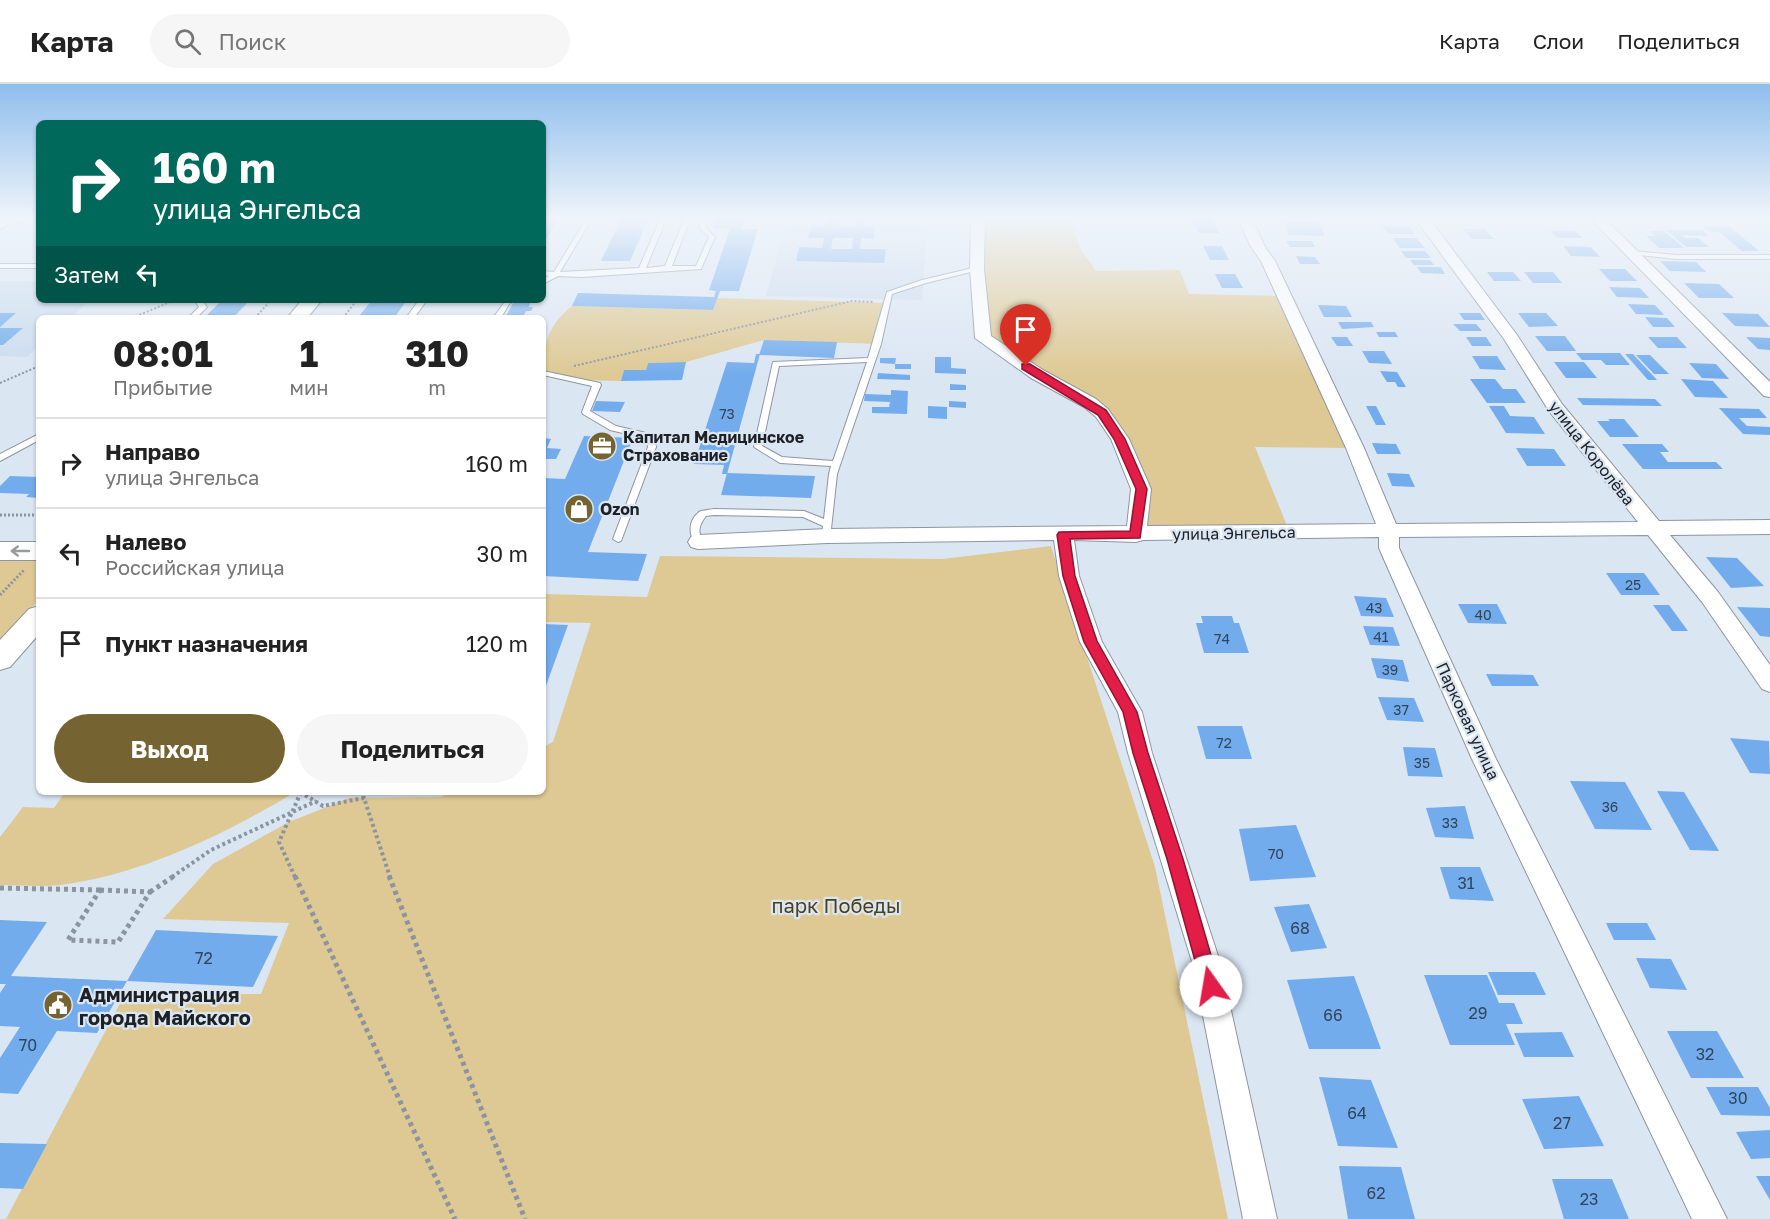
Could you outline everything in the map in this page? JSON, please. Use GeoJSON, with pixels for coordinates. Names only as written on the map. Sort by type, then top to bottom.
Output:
{"type":"FeatureCollection","features":[{"type":"Feature","properties":{"kind":"street"},"geometry":{"type":"LineString","coordinates":[[976,270],[983,338],[1037,374],[1090,403],[1102,412],[1120,439],[1141,489],[1136,535]]}},
{"type":"Feature","properties":{"kind":"street","name":"Парковая улица"},"geometry":{"type":"LineString","coordinates":[[1272,270],[1355,448],[1389,532],[1389,549],[1484,759],[1710,1219]]}},
{"type":"Feature","properties":{"kind":"street","name":"улица Королёва"},"geometry":{"type":"LineString","coordinates":[[1460,270],[1510,338],[1555,407],[1710,597],[1770,683]]}},
{"type":"Feature","properties":{"kind":"street"},"geometry":{"type":"LineString","coordinates":[[1650,270],[1770,392]]}},
{"type":"Feature","properties":{"kind":"street"},"geometry":{"type":"LineString","coordinates":[[300,315],[310,303]]}},
{"type":"Feature","properties":{"kind":"street","name":"улица Энгельса"},"geometry":{"type":"LineString","coordinates":[[698,542],[827,530],[1136,535],[1770,527]]}},
{"type":"Feature","properties":{"kind":"street"},"geometry":{"type":"LineString","coordinates":[[1063,535],[1069,576],[1090,642],[1130,712],[1140,753],[1207,965],[1260,1219]]}},
{"type":"Feature","properties":{"kind":"street"},"geometry":{"type":"LineString","coordinates":[[0,551],[35,557]]}},
{"type":"Feature","properties":{"kind":"street"},"geometry":{"type":"LineString","coordinates":[[0,659],[36,619]]}},
{"type":"Feature","properties":{"kind":"lane"},"geometry":{"type":"LineString","coordinates":[[546,280],[555,275],[558,270]]}},
{"type":"Feature","properties":{"kind":"lane"},"geometry":{"type":"LineString","coordinates":[[546,274],[588,276],[642,270]]}},
{"type":"Feature","properties":{"kind":"lane"},"geometry":{"type":"LineString","coordinates":[[698,542],[693,535],[694,525],[703,514],[714,512],[804,514],[827,530],[833,474],[871,360],[889,293],[968,270]]}},
{"type":"Feature","properties":{"kind":"lane"},"geometry":{"type":"LineString","coordinates":[[195,315],[203,307],[200,303]]}},
{"type":"Feature","properties":{"kind":"lane"},"geometry":{"type":"LineString","coordinates":[[836,464],[780,460],[758,447],[776,364],[871,360]]}},
{"type":"Feature","properties":{"kind":"lane"},"geometry":{"type":"LineString","coordinates":[[546,375],[597,385],[586,412],[613,428],[643,435],[651,440],[652,447],[618,539]]}},
{"type":"Feature","properties":{"kind":"lane"},"geometry":{"type":"LineString","coordinates":[[1,459],[36,439]]}},
{"type":"Feature","properties":{"kind":"path"},"geometry":{"type":"LineString","coordinates":[[566,368],[852,302],[886,303]]}},
{"type":"Feature","properties":{"kind":"path"},"geometry":{"type":"LineString","coordinates":[[139,315],[169,303]]}},
{"type":"Feature","properties":{"kind":"path"},"geometry":{"type":"LineString","coordinates":[[258,315],[268,303]]}},
{"type":"Feature","properties":{"kind":"path"},"geometry":{"type":"LineString","coordinates":[[345,315],[355,303]]}},
{"type":"Feature","properties":{"kind":"path"},"geometry":{"type":"LineString","coordinates":[[0,383],[36,367]]}},
{"type":"Feature","properties":{"kind":"path"},"geometry":{"type":"LineString","coordinates":[[0,515],[36,515]]}},
{"type":"Feature","properties":{"kind":"path"},"geometry":{"type":"LineString","coordinates":[[0,596],[35,557]]}},
{"type":"Feature","properties":{"kind":"path"},"geometry":{"type":"LineString","coordinates":[[299,795],[279,842],[455,1219]]}},
{"type":"Feature","properties":{"kind":"path"},"geometry":{"type":"LineString","coordinates":[[305,795],[323,806],[364,798],[393,887],[525,1219]]}},
{"type":"Feature","properties":{"kind":"path"},"geometry":{"type":"LineString","coordinates":[[100,890],[68,940],[118,942],[150,892],[211,850],[294,809],[316,801]]}},
{"type":"Feature","properties":{"kind":"path"},"geometry":{"type":"LineString","coordinates":[[0,888],[150,892]]}},
{"type":"Feature","properties":{"kind":"shaded area"},"geometry":{"type":"Polygon","coordinates":[[[773,270],[924,270],[922,300],[766,296],[773,270]]]}},
{"type":"Feature","properties":{"kind":"shaded area"},"geometry":{"type":"Polygon","coordinates":[[[0,281],[36,281],[36,303],[87,303],[73,315],[36,315],[36,349],[27,357],[0,356],[0,281]]]}},
{"type":"Feature","properties":{"kind":"green space"},"geometry":{"type":"Polygon","coordinates":[[[977,270],[1180,270],[1189,294],[1284,296],[1355,448],[1255,447],[1290,533],[1136,535],[1141,489],[1102,413],[983,338],[977,270]]]}},
{"type":"Feature","properties":{"kind":"green space"},"geometry":{"type":"Polygon","coordinates":[[[717,298],[886,303],[877,344],[764,340],[686,362],[648,363],[646,370],[624,370],[621,381],[577,380],[546,374],[548,336],[557,321],[572,306],[713,310],[717,298]]]}},
{"type":"Feature","properties":{"kind":"green space","name":"парк Победы"},"geometry":{"type":"Polygon","coordinates":[[[1051,546],[1155,867],[1228,1219],[6,1219],[125,994],[261,994],[289,923],[163,919],[213,864],[289,822],[349,798],[546,795],[546,746],[553,742],[591,623],[546,622],[546,594],[647,597],[660,556],[942,559],[1051,546]]]}},
{"type":"Feature","properties":{"kind":"green space"},"geometry":{"type":"Polygon","coordinates":[[[0,559],[36,559],[36,603],[0,640],[0,559]]]}},
{"type":"Feature","properties":{"kind":"green space"},"geometry":{"type":"Polygon","coordinates":[[[63,795],[290,795],[212,837],[121,872],[60,885],[0,885],[0,837],[23,807],[54,808],[63,795]]]}},
{"type":"Feature","properties":{"kind":"building"},"geometry":{"type":"Polygon","coordinates":[[[716,270],[745,270],[739,291],[720,291],[713,310],[572,306],[578,293],[714,297],[716,291],[709,290],[716,270]]]}},
{"type":"Feature","properties":{"kind":"building"},"geometry":{"type":"Polygon","coordinates":[[[1419,270],[1443,270],[1445,274],[1421,273],[1419,270]]]}},
{"type":"Feature","properties":{"kind":"building"},"geometry":{"type":"Polygon","coordinates":[[[1600,270],[1626,270],[1637,281],[1610,281],[1600,270]]]}},
{"type":"Feature","properties":{"kind":"building"},"geometry":{"type":"Polygon","coordinates":[[[1704,270],[1706,272],[1670,271],[1704,270]]]}},
{"type":"Feature","properties":{"kind":"building"},"geometry":{"type":"Polygon","coordinates":[[[1487,272],[1513,272],[1521,281],[1494,281],[1487,272]]]}},
{"type":"Feature","properties":{"kind":"building"},"geometry":{"type":"Polygon","coordinates":[[[1524,272],[1553,272],[1562,283],[1533,283],[1524,272]]]}},
{"type":"Feature","properties":{"kind":"building"},"geometry":{"type":"Polygon","coordinates":[[[1215,274],[1235,274],[1243,288],[1222,288],[1215,274]]]}},
{"type":"Feature","properties":{"kind":"building"},"geometry":{"type":"Polygon","coordinates":[[[1684,283],[1719,284],[1734,298],[1699,298],[1684,283]]]}},
{"type":"Feature","properties":{"kind":"building"},"geometry":{"type":"Polygon","coordinates":[[[1609,287],[1640,288],[1649,298],[1617,297],[1609,287]]]}},
{"type":"Feature","properties":{"kind":"building"},"geometry":{"type":"Polygon","coordinates":[[[219,303],[247,303],[236,315],[207,315],[219,303]]]}},
{"type":"Feature","properties":{"kind":"building"},"geometry":{"type":"Polygon","coordinates":[[[370,303],[405,303],[396,315],[360,315],[370,303]]]}},
{"type":"Feature","properties":{"kind":"building"},"geometry":{"type":"Polygon","coordinates":[[[513,303],[530,303],[529,307],[533,307],[524,315],[507,315],[513,303]]]}},
{"type":"Feature","properties":{"kind":"building"},"geometry":{"type":"Polygon","coordinates":[[[1628,304],[1655,305],[1664,315],[1636,314],[1628,304]]]}},
{"type":"Feature","properties":{"kind":"building"},"geometry":{"type":"Polygon","coordinates":[[[1318,305],[1346,306],[1352,317],[1324,317],[1318,305]]]}},
{"type":"Feature","properties":{"kind":"building"},"geometry":{"type":"Polygon","coordinates":[[[0,313],[16,313],[0,327],[0,313]]]}},
{"type":"Feature","properties":{"kind":"building"},"geometry":{"type":"Polygon","coordinates":[[[1459,313],[1480,313],[1485,320],[1464,320],[1459,313]]]}},
{"type":"Feature","properties":{"kind":"building"},"geometry":{"type":"Polygon","coordinates":[[[1518,313],[1546,313],[1558,326],[1529,327],[1518,313]]]}},
{"type":"Feature","properties":{"kind":"building"},"geometry":{"type":"Polygon","coordinates":[[[1722,313],[1758,314],[1770,327],[1735,326],[1722,313]]]}},
{"type":"Feature","properties":{"kind":"building"},"geometry":{"type":"Polygon","coordinates":[[[1645,317],[1667,318],[1675,327],[1653,327],[1645,317]]]}},
{"type":"Feature","properties":{"kind":"building"},"geometry":{"type":"Polygon","coordinates":[[[1338,322],[1371,322],[1374,327],[1342,329],[1338,322]]]}},
{"type":"Feature","properties":{"kind":"building"},"geometry":{"type":"Polygon","coordinates":[[[1453,324],[1476,324],[1482,331],[1460,331],[1453,324]]]}},
{"type":"Feature","properties":{"kind":"building"},"geometry":{"type":"Polygon","coordinates":[[[0,328],[23,328],[0,345],[0,328]]]}},
{"type":"Feature","properties":{"kind":"building"},"geometry":{"type":"Polygon","coordinates":[[[1376,332],[1395,332],[1398,337],[1379,337],[1376,332]]]}},
{"type":"Feature","properties":{"kind":"building"},"geometry":{"type":"Polygon","coordinates":[[[1535,336],[1565,336],[1576,351],[1547,351],[1535,336]]]}},
{"type":"Feature","properties":{"kind":"building"},"geometry":{"type":"Polygon","coordinates":[[[1331,337],[1347,337],[1353,346],[1337,346],[1331,337]]]}},
{"type":"Feature","properties":{"kind":"building"},"geometry":{"type":"Polygon","coordinates":[[[1466,337],[1486,337],[1492,346],[1472,346],[1466,337]]]}},
{"type":"Feature","properties":{"kind":"building"},"geometry":{"type":"Polygon","coordinates":[[[1648,337],[1677,337],[1687,348],[1658,348],[1648,337]]]}},
{"type":"Feature","properties":{"kind":"building"},"geometry":{"type":"Polygon","coordinates":[[[1746,337],[1770,338],[1770,350],[1758,349],[1746,337]]]}},
{"type":"Feature","properties":{"kind":"building"},"geometry":{"type":"Polygon","coordinates":[[[764,340],[837,342],[834,358],[759,355],[764,340]]]}},
{"type":"Feature","properties":{"kind":"building"},"geometry":{"type":"Polygon","coordinates":[[[1362,351],[1384,351],[1392,364],[1369,363],[1362,351]]]}},
{"type":"Feature","properties":{"kind":"building"},"geometry":{"type":"Polygon","coordinates":[[[1576,353],[1620,353],[1630,365],[1606,365],[1601,360],[1582,360],[1576,353]]]}},
{"type":"Feature","properties":{"kind":"building"},"geometry":{"type":"Polygon","coordinates":[[[756,354],[760,354],[727,474],[722,474],[724,465],[694,464],[727,362],[754,363],[756,354]]]}},
{"type":"Feature","properties":{"kind":"building"},"geometry":{"type":"Polygon","coordinates":[[[1625,354],[1633,354],[1657,380],[1648,380],[1625,354]]]}},
{"type":"Feature","properties":{"kind":"building"},"geometry":{"type":"Polygon","coordinates":[[[1636,355],[1650,355],[1669,374],[1654,374],[1636,355]]]}},
{"type":"Feature","properties":{"kind":"building"},"geometry":{"type":"Polygon","coordinates":[[[1472,356],[1497,356],[1506,370],[1480,369],[1472,356]]]}},
{"type":"Feature","properties":{"kind":"building"},"geometry":{"type":"Polygon","coordinates":[[[935,357],[951,357],[951,368],[966,369],[966,374],[935,373],[935,357]]]}},
{"type":"Feature","properties":{"kind":"building"},"geometry":{"type":"Polygon","coordinates":[[[880,358],[896,358],[895,364],[880,363],[880,358]]]}},
{"type":"Feature","properties":{"kind":"building"},"geometry":{"type":"Polygon","coordinates":[[[686,362],[682,380],[621,381],[624,370],[646,370],[648,363],[686,362]]]}},
{"type":"Feature","properties":{"kind":"building"},"geometry":{"type":"Polygon","coordinates":[[[1554,362],[1584,362],[1597,378],[1566,378],[1554,362]]]}},
{"type":"Feature","properties":{"kind":"building"},"geometry":{"type":"Polygon","coordinates":[[[1689,363],[1716,364],[1729,379],[1702,378],[1689,363]]]}},
{"type":"Feature","properties":{"kind":"building"},"geometry":{"type":"Polygon","coordinates":[[[895,364],[911,364],[911,369],[895,369],[895,364]]]}},
{"type":"Feature","properties":{"kind":"building"},"geometry":{"type":"Polygon","coordinates":[[[1380,371],[1397,372],[1406,387],[1398,387],[1395,382],[1387,382],[1380,371]]]}},
{"type":"Feature","properties":{"kind":"building"},"geometry":{"type":"Polygon","coordinates":[[[878,373],[910,375],[910,380],[877,379],[878,373]]]}},
{"type":"Feature","properties":{"kind":"building"},"geometry":{"type":"Polygon","coordinates":[[[1470,379],[1495,379],[1503,389],[1516,389],[1526,403],[1487,403],[1470,379]]]}},
{"type":"Feature","properties":{"kind":"building"},"geometry":{"type":"Polygon","coordinates":[[[1681,379],[1713,381],[1728,398],[1695,397],[1681,379]]]}},
{"type":"Feature","properties":{"kind":"building"},"geometry":{"type":"Polygon","coordinates":[[[950,384],[966,385],[966,390],[950,390],[950,384]]]}},
{"type":"Feature","properties":{"kind":"building"},"geometry":{"type":"Polygon","coordinates":[[[891,390],[908,391],[907,414],[872,413],[872,407],[889,407],[890,402],[864,401],[865,394],[891,395],[891,390]]]}},
{"type":"Feature","properties":{"kind":"building"},"geometry":{"type":"Polygon","coordinates":[[[1577,398],[1655,399],[1662,406],[1583,405],[1577,398]]]}},
{"type":"Feature","properties":{"kind":"building"},"geometry":{"type":"Polygon","coordinates":[[[596,401],[625,402],[620,412],[592,411],[596,401]]]}},
{"type":"Feature","properties":{"kind":"building"},"geometry":{"type":"Polygon","coordinates":[[[949,401],[966,402],[966,408],[949,407],[949,401]]]}},
{"type":"Feature","properties":{"kind":"building"},"geometry":{"type":"Polygon","coordinates":[[[928,406],[947,407],[947,419],[928,418],[928,406]]]}},
{"type":"Feature","properties":{"kind":"building"},"geometry":{"type":"Polygon","coordinates":[[[1366,406],[1376,406],[1386,425],[1376,425],[1366,406]]]}},
{"type":"Feature","properties":{"kind":"building"},"geometry":{"type":"Polygon","coordinates":[[[1489,406],[1504,406],[1510,416],[1534,417],[1545,434],[1506,433],[1489,406]]]}},
{"type":"Feature","properties":{"kind":"building"},"geometry":{"type":"Polygon","coordinates":[[[1719,408],[1759,409],[1767,418],[1739,418],[1747,426],[1770,427],[1770,435],[1743,434],[1719,408]]]}},
{"type":"Feature","properties":{"kind":"building"},"geometry":{"type":"Polygon","coordinates":[[[1608,419],[1624,419],[1639,437],[1610,437],[1597,421],[1610,421],[1608,419]]]}},
{"type":"Feature","properties":{"kind":"building"},"geometry":{"type":"Polygon","coordinates":[[[584,436],[633,438],[588,552],[647,554],[638,581],[546,576],[546,478],[565,479],[584,436]]]}},
{"type":"Feature","properties":{"kind":"building"},"geometry":{"type":"Polygon","coordinates":[[[546,438],[551,439],[547,448],[561,449],[556,459],[546,459],[546,438]]]}},
{"type":"Feature","properties":{"kind":"building"},"geometry":{"type":"Polygon","coordinates":[[[1372,443],[1396,444],[1401,454],[1377,454],[1372,443]]]}},
{"type":"Feature","properties":{"kind":"building"},"geometry":{"type":"Polygon","coordinates":[[[1622,444],[1662,444],[1669,452],[1660,452],[1668,462],[1716,462],[1723,469],[1643,469],[1622,444]]]}},
{"type":"Feature","properties":{"kind":"building"},"geometry":{"type":"Polygon","coordinates":[[[1516,448],[1554,449],[1566,466],[1527,466],[1516,448]]]}},
{"type":"Feature","properties":{"kind":"building"},"geometry":{"type":"Polygon","coordinates":[[[727,473],[815,476],[811,498],[721,495],[727,473]]]}},
{"type":"Feature","properties":{"kind":"building"},"geometry":{"type":"Polygon","coordinates":[[[1387,473],[1409,474],[1415,487],[1392,486],[1387,473]]]}},
{"type":"Feature","properties":{"kind":"building"},"geometry":{"type":"Polygon","coordinates":[[[10,476],[36,477],[36,498],[26,497],[29,494],[0,493],[0,486],[10,476]]]}},
{"type":"Feature","properties":{"kind":"building"},"geometry":{"type":"Polygon","coordinates":[[[1706,557],[1737,558],[1764,586],[1731,588],[1706,557]]]}},
{"type":"Feature","properties":{"kind":"building"},"geometry":{"type":"Polygon","coordinates":[[[1606,573],[1644,573],[1660,595],[1621,595],[1606,573]]]}},
{"type":"Feature","properties":{"kind":"building"},"geometry":{"type":"Polygon","coordinates":[[[1354,596],[1386,598],[1394,617],[1361,616],[1354,596]]]}},
{"type":"Feature","properties":{"kind":"building"},"geometry":{"type":"Polygon","coordinates":[[[1458,604],[1497,604],[1507,624],[1468,623],[1458,604]]]}},
{"type":"Feature","properties":{"kind":"building"},"geometry":{"type":"Polygon","coordinates":[[[1653,605],[1669,605],[1688,631],[1672,631],[1653,605]]]}},
{"type":"Feature","properties":{"kind":"building"},"geometry":{"type":"Polygon","coordinates":[[[1737,607],[1770,608],[1770,637],[1760,636],[1737,607]]]}},
{"type":"Feature","properties":{"kind":"building"},"geometry":{"type":"Polygon","coordinates":[[[1201,616],[1232,616],[1234,623],[1239,623],[1249,653],[1204,653],[1196,623],[1203,623],[1201,616]]]}},
{"type":"Feature","properties":{"kind":"building"},"geometry":{"type":"Polygon","coordinates":[[[546,624],[568,625],[546,686],[546,624]]]}},
{"type":"Feature","properties":{"kind":"building"},"geometry":{"type":"Polygon","coordinates":[[[1363,626],[1393,627],[1400,646],[1370,645],[1363,626]]]}},
{"type":"Feature","properties":{"kind":"building"},"geometry":{"type":"Polygon","coordinates":[[[1371,658],[1403,660],[1409,682],[1377,678],[1371,658]]]}},
{"type":"Feature","properties":{"kind":"building"},"geometry":{"type":"Polygon","coordinates":[[[1486,674],[1533,675],[1539,686],[1492,686],[1486,674]]]}},
{"type":"Feature","properties":{"kind":"building"},"geometry":{"type":"Polygon","coordinates":[[[1378,697],[1414,698],[1424,722],[1387,720],[1378,697]]]}},
{"type":"Feature","properties":{"kind":"building"},"geometry":{"type":"Polygon","coordinates":[[[1197,726],[1242,726],[1252,759],[1206,759],[1197,726]]]}},
{"type":"Feature","properties":{"kind":"building"},"geometry":{"type":"Polygon","coordinates":[[[1730,738],[1769,741],[1770,774],[1750,773],[1730,738]]]}},
{"type":"Feature","properties":{"kind":"building"},"geometry":{"type":"Polygon","coordinates":[[[1403,747],[1435,748],[1443,777],[1408,776],[1403,747]]]}},
{"type":"Feature","properties":{"kind":"building"},"geometry":{"type":"Polygon","coordinates":[[[1570,781],[1625,782],[1652,830],[1595,829],[1570,781]]]}},
{"type":"Feature","properties":{"kind":"building"},"geometry":{"type":"Polygon","coordinates":[[[1657,791],[1684,792],[1719,851],[1690,850],[1657,791]]]}},
{"type":"Feature","properties":{"kind":"building"},"geometry":{"type":"Polygon","coordinates":[[[1465,806],[1474,839],[1435,837],[1426,808],[1465,806]]]}},
{"type":"Feature","properties":{"kind":"building"},"geometry":{"type":"Polygon","coordinates":[[[1296,825],[1316,877],[1250,881],[1239,829],[1296,825]]]}},
{"type":"Feature","properties":{"kind":"building"},"geometry":{"type":"Polygon","coordinates":[[[1440,867],[1480,867],[1494,901],[1450,899],[1440,867]]]}},
{"type":"Feature","properties":{"kind":"building"},"geometry":{"type":"Polygon","coordinates":[[[1309,904],[1327,948],[1291,952],[1274,907],[1309,904]]]}},
{"type":"Feature","properties":{"kind":"building"},"geometry":{"type":"Polygon","coordinates":[[[0,920],[47,922],[11,976],[127,981],[97,1033],[57,1031],[18,1094],[0,1093],[0,1058],[20,1027],[0,1026],[0,993],[6,984],[0,984],[0,920]]]}},
{"type":"Feature","properties":{"kind":"building"},"geometry":{"type":"Polygon","coordinates":[[[1606,923],[1647,923],[1656,940],[1614,940],[1606,923]]]}},
{"type":"Feature","properties":{"kind":"building"},"geometry":{"type":"Polygon","coordinates":[[[156,930],[278,936],[253,987],[127,981],[156,930]]]}},
{"type":"Feature","properties":{"kind":"building"},"geometry":{"type":"Polygon","coordinates":[[[1636,958],[1671,959],[1687,990],[1650,988],[1636,958]]]}},
{"type":"Feature","properties":{"kind":"building"},"geometry":{"type":"Polygon","coordinates":[[[1488,972],[1535,972],[1546,995],[1498,995],[1488,972]]]}},
{"type":"Feature","properties":{"kind":"building"},"geometry":{"type":"Polygon","coordinates":[[[1424,975],[1487,975],[1499,1003],[1514,1003],[1523,1024],[1506,1024],[1515,1045],[1450,1045],[1424,975]]]}},
{"type":"Feature","properties":{"kind":"building"},"geometry":{"type":"Polygon","coordinates":[[[1354,976],[1381,1049],[1309,1049],[1287,980],[1354,976]]]}},
{"type":"Feature","properties":{"kind":"building"},"geometry":{"type":"Polygon","coordinates":[[[1667,1031],[1717,1031],[1744,1078],[1691,1078],[1667,1031]]]}},
{"type":"Feature","properties":{"kind":"building"},"geometry":{"type":"Polygon","coordinates":[[[1562,1032],[1574,1057],[1524,1057],[1514,1033],[1562,1032]]]}},
{"type":"Feature","properties":{"kind":"building"},"geometry":{"type":"Polygon","coordinates":[[[1319,1077],[1371,1080],[1398,1148],[1338,1146],[1319,1077]]]}},
{"type":"Feature","properties":{"kind":"building"},"geometry":{"type":"Polygon","coordinates":[[[1706,1087],[1758,1087],[1770,1108],[1770,1116],[1721,1115],[1706,1087]]]}},
{"type":"Feature","properties":{"kind":"building"},"geometry":{"type":"Polygon","coordinates":[[[1579,1096],[1604,1146],[1544,1149],[1522,1099],[1579,1096]]]}},
{"type":"Feature","properties":{"kind":"building"},"geometry":{"type":"Polygon","coordinates":[[[1770,1130],[1770,1158],[1751,1159],[1736,1132],[1770,1130]]]}},
{"type":"Feature","properties":{"kind":"building"},"geometry":{"type":"Polygon","coordinates":[[[0,1143],[47,1144],[23,1189],[0,1188],[0,1143]]]}},
{"type":"Feature","properties":{"kind":"building"},"geometry":{"type":"Polygon","coordinates":[[[1339,1166],[1401,1167],[1415,1219],[1348,1219],[1339,1166]]]}},
{"type":"Feature","properties":{"kind":"building"},"geometry":{"type":"Polygon","coordinates":[[[1756,1176],[1770,1176],[1770,1200],[1756,1176]]]}},
{"type":"Feature","properties":{"kind":"building"},"geometry":{"type":"Polygon","coordinates":[[[1552,1179],[1612,1179],[1629,1219],[1564,1219],[1552,1179]]]}},
{"type":"Feature","properties":{"kind":"place","name":"Капитал Медицинское Страхование"},"geometry":{"type":"Point","coordinates":[602,446]}},
{"type":"Feature","properties":{"kind":"place","name":"Ozon"},"geometry":{"type":"Point","coordinates":[579,509]}},
{"type":"Feature","properties":{"kind":"place","name":"Администрация города Майского"},"geometry":{"type":"Point","coordinates":[58,1005]}},
{"type":"Feature","properties":{"kind":"route"},"geometry":{"type":"LineString","coordinates":[[1026,366],[1102,412],[1120,439],[1141,489],[1136,535],[1063,535],[1069,576],[1090,642],[1112,676],[1130,712],[1140,753],[1207,965],[1211,986]]}}]}
